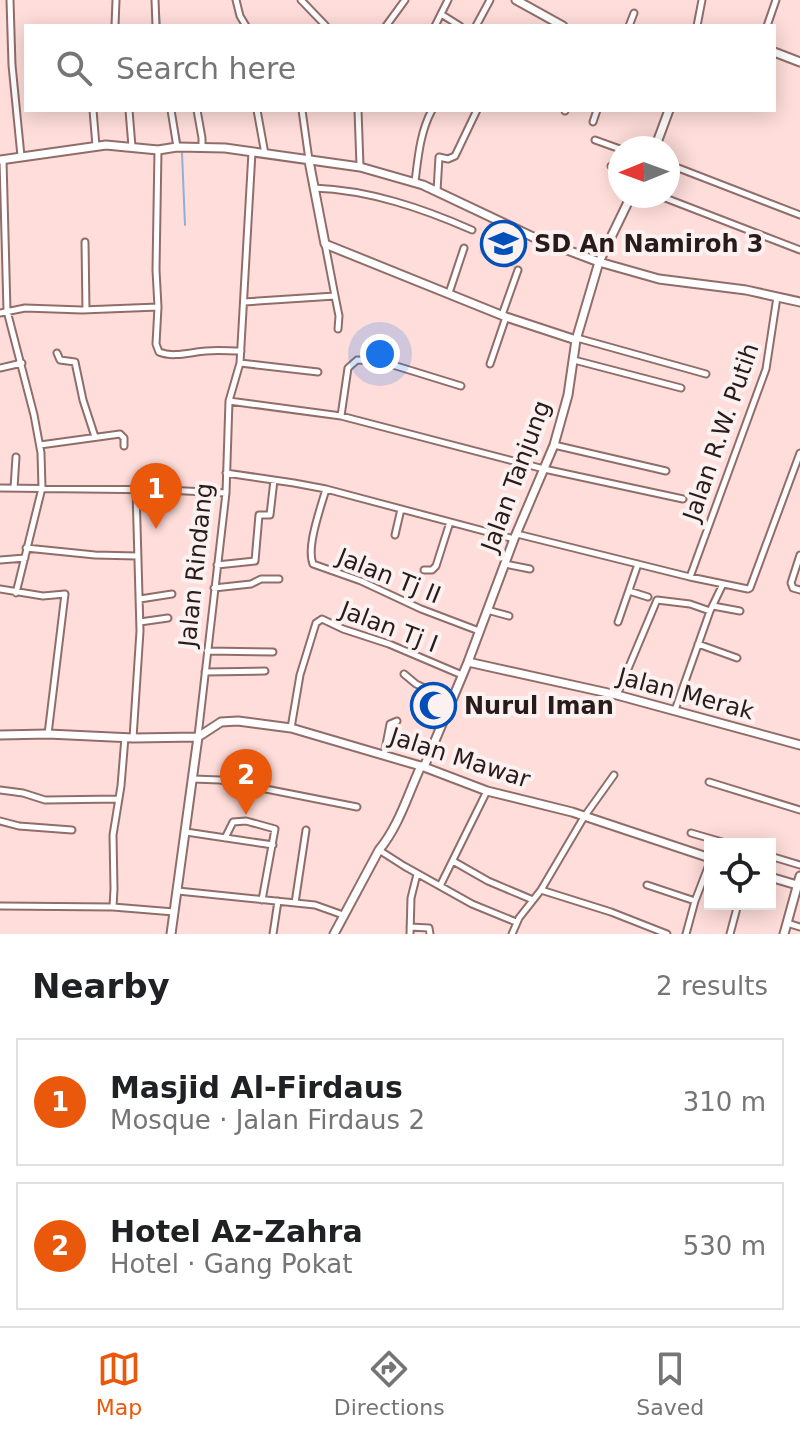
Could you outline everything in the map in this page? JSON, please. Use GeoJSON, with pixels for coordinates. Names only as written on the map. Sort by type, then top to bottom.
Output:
{"type":"FeatureCollection","features":[{"type":"Feature","properties":{"kind":"street"},"geometry":{"type":"LineString","coordinates":[[10,0],[12,65],[21,156]]}},
{"type":"Feature","properties":{"kind":"street"},"geometry":{"type":"LineString","coordinates":[[115,24],[116,0]]}},
{"type":"Feature","properties":{"kind":"street"},"geometry":{"type":"LineString","coordinates":[[155,0],[156,24]]}},
{"type":"Feature","properties":{"kind":"street"},"geometry":{"type":"LineString","coordinates":[[236,0],[245,24]]}},
{"type":"Feature","properties":{"kind":"street"},"geometry":{"type":"LineString","coordinates":[[301,0],[324,24]]}},
{"type":"Feature","properties":{"kind":"street"},"geometry":{"type":"LineString","coordinates":[[387,24],[405,0]]}},
{"type":"Feature","properties":{"kind":"street"},"geometry":{"type":"LineString","coordinates":[[436,24],[448,0]]}},
{"type":"Feature","properties":{"kind":"street"},"geometry":{"type":"LineString","coordinates":[[477,24],[490,0]]}},
{"type":"Feature","properties":{"kind":"street"},"geometry":{"type":"LineString","coordinates":[[516,0],[559,24]]}},
{"type":"Feature","properties":{"kind":"street"},"geometry":{"type":"LineString","coordinates":[[697,24],[702,0]]}},
{"type":"Feature","properties":{"kind":"street"},"geometry":{"type":"LineString","coordinates":[[768,24],[776,0]]}},
{"type":"Feature","properties":{"kind":"street"},"geometry":{"type":"LineString","coordinates":[[630,24],[634,13]]}},
{"type":"Feature","properties":{"kind":"street"},"geometry":{"type":"LineString","coordinates":[[441,14],[457,24]]}},
{"type":"Feature","properties":{"kind":"street"},"geometry":{"type":"LineString","coordinates":[[0,27],[10,25]]}},
{"type":"Feature","properties":{"kind":"street"},"geometry":{"type":"LineString","coordinates":[[776,53],[800,62]]}},
{"type":"Feature","properties":{"kind":"street"},"geometry":{"type":"LineString","coordinates":[[93,112],[96,146]]}},
{"type":"Feature","properties":{"kind":"street"},"geometry":{"type":"LineString","coordinates":[[129,112],[132,147]]}},
{"type":"Feature","properties":{"kind":"street"},"geometry":{"type":"LineString","coordinates":[[171,112],[177,147]]}},
{"type":"Feature","properties":{"kind":"street"},"geometry":{"type":"LineString","coordinates":[[197,112],[202,148]]}},
{"type":"Feature","properties":{"kind":"street"},"geometry":{"type":"LineString","coordinates":[[257,112],[265,155]]}},
{"type":"Feature","properties":{"kind":"street"},"geometry":{"type":"LineString","coordinates":[[302,112],[339,316],[338,329]]}},
{"type":"Feature","properties":{"kind":"street"},"geometry":{"type":"LineString","coordinates":[[358,112],[360,167]]}},
{"type":"Feature","properties":{"kind":"street"},"geometry":{"type":"LineString","coordinates":[[415,182],[425,122],[431,112]]}},
{"type":"Feature","properties":{"kind":"street"},"geometry":{"type":"LineString","coordinates":[[437,192],[439,157],[448,159],[455,156],[476,112]]}},
{"type":"Feature","properties":{"kind":"street"},"geometry":{"type":"LineString","coordinates":[[593,122],[596,112]]}},
{"type":"Feature","properties":{"kind":"street"},"geometry":{"type":"LineString","coordinates":[[659,136],[668,112]]}},
{"type":"Feature","properties":{"kind":"street"},"geometry":{"type":"LineString","coordinates":[[595,140],[608,145]]}},
{"type":"Feature","properties":{"kind":"street"},"geometry":{"type":"LineString","coordinates":[[16,593],[42,488],[40,445],[22,363],[4,312],[2,160],[106,145],[158,150],[177,147],[225,148],[360,167],[415,182],[533,237],[599,262],[659,279],[746,290],[800,302]]}},
{"type":"Feature","properties":{"kind":"street"},"geometry":{"type":"LineString","coordinates":[[158,150],[156,344],[159,352],[241,351]]}},
{"type":"Feature","properties":{"kind":"street","name":"Jalan Rindang"},"geometry":{"type":"LineString","coordinates":[[171,934],[193,779],[226,493],[229,401],[240,363],[252,152]]}},
{"type":"Feature","properties":{"kind":"street"},"geometry":{"type":"LineString","coordinates":[[680,169],[800,215]]}},
{"type":"Feature","properties":{"kind":"street"},"geometry":{"type":"LineString","coordinates":[[314,188],[354,192],[420,209],[472,230]]}},
{"type":"Feature","properties":{"kind":"street"},"geometry":{"type":"LineString","coordinates":[[680,204],[800,250]]}},
{"type":"Feature","properties":{"kind":"street","name":"Jalan Tanjung"},"geometry":{"type":"LineString","coordinates":[[334,934],[397,821],[468,662],[554,445],[577,339],[599,262],[625,208]]}},
{"type":"Feature","properties":{"kind":"street"},"geometry":{"type":"LineString","coordinates":[[85,242],[86,310]]}},
{"type":"Feature","properties":{"kind":"street"},"geometry":{"type":"LineString","coordinates":[[325,244],[504,316],[706,374]]}},
{"type":"Feature","properties":{"kind":"street"},"geometry":{"type":"LineString","coordinates":[[449,293],[464,248]]}},
{"type":"Feature","properties":{"kind":"street"},"geometry":{"type":"LineString","coordinates":[[490,364],[518,270]]}},
{"type":"Feature","properties":{"kind":"street"},"geometry":{"type":"LineString","coordinates":[[244,302],[335,296]]}},
{"type":"Feature","properties":{"kind":"street","name":"Jalan R.W. Putih"},"geometry":{"type":"LineString","coordinates":[[690,577],[766,369],[777,297]]}},
{"type":"Feature","properties":{"kind":"street"},"geometry":{"type":"LineString","coordinates":[[4,312],[25,308],[86,310],[158,307]]}},
{"type":"Feature","properties":{"kind":"street"},"geometry":{"type":"LineString","coordinates":[[57,353],[60,360],[75,362],[95,437]]}},
{"type":"Feature","properties":{"kind":"street"},"geometry":{"type":"LineString","coordinates":[[341,416],[348,368],[357,360],[380,361],[461,386]]}},
{"type":"Feature","properties":{"kind":"street"},"geometry":{"type":"LineString","coordinates":[[574,360],[681,388]]}},
{"type":"Feature","properties":{"kind":"street"},"geometry":{"type":"LineString","coordinates":[[0,368],[22,363]]}},
{"type":"Feature","properties":{"kind":"street"},"geometry":{"type":"LineString","coordinates":[[240,363],[318,372]]}},
{"type":"Feature","properties":{"kind":"street"},"geometry":{"type":"LineString","coordinates":[[229,401],[341,416],[544,469],[683,499]]}},
{"type":"Feature","properties":{"kind":"street"},"geometry":{"type":"LineString","coordinates":[[40,445],[120,434],[124,438],[124,446]]}},
{"type":"Feature","properties":{"kind":"street"},"geometry":{"type":"LineString","coordinates":[[554,445],[666,471]]}},
{"type":"Feature","properties":{"kind":"street"},"geometry":{"type":"LineString","coordinates":[[226,473],[326,489],[450,522],[745,589],[750,588],[800,453]]}},
{"type":"Feature","properties":{"kind":"street"},"geometry":{"type":"LineString","coordinates":[[14,488],[16,457]]}},
{"type":"Feature","properties":{"kind":"street"},"geometry":{"type":"LineString","coordinates":[[217,565],[255,561],[259,515],[270,515],[274,480]]}},
{"type":"Feature","properties":{"kind":"street"},"geometry":{"type":"LineString","coordinates":[[0,488],[226,493]]}},
{"type":"Feature","properties":{"kind":"street","name":"Jalan Tj II"},"geometry":{"type":"LineString","coordinates":[[326,489],[313,538],[310,558],[313,564],[479,631]]}},
{"type":"Feature","properties":{"kind":"street"},"geometry":{"type":"LineString","coordinates":[[113,907],[113,835],[129,738],[140,622],[136,490]]}},
{"type":"Feature","properties":{"kind":"street"},"geometry":{"type":"LineString","coordinates":[[395,535],[401,509]]}},
{"type":"Feature","properties":{"kind":"street"},"geometry":{"type":"LineString","coordinates":[[424,570],[432,570],[436,566],[450,522]]}},
{"type":"Feature","properties":{"kind":"street"},"geometry":{"type":"LineString","coordinates":[[26,548],[137,556]]}},
{"type":"Feature","properties":{"kind":"street"},"geometry":{"type":"LineString","coordinates":[[800,555],[791,583],[793,588],[800,590]]}},
{"type":"Feature","properties":{"kind":"street"},"geometry":{"type":"LineString","coordinates":[[0,560],[25,558]]}},
{"type":"Feature","properties":{"kind":"street"},"geometry":{"type":"LineString","coordinates":[[505,564],[530,569]]}},
{"type":"Feature","properties":{"kind":"street"},"geometry":{"type":"LineString","coordinates":[[618,622],[638,564]]}},
{"type":"Feature","properties":{"kind":"street"},"geometry":{"type":"LineString","coordinates":[[214,588],[251,584],[261,579],[279,579]]}},
{"type":"Feature","properties":{"kind":"street"},"geometry":{"type":"LineString","coordinates":[[675,710],[723,583]]}},
{"type":"Feature","properties":{"kind":"street"},"geometry":{"type":"LineString","coordinates":[[0,589],[43,596],[65,594],[48,734]]}},
{"type":"Feature","properties":{"kind":"street"},"geometry":{"type":"LineString","coordinates":[[629,591],[648,597]]}},
{"type":"Feature","properties":{"kind":"street"},"geometry":{"type":"LineString","coordinates":[[140,599],[172,594]]}},
{"type":"Feature","properties":{"kind":"street"},"geometry":{"type":"LineString","coordinates":[[617,695],[657,600],[740,611]]}},
{"type":"Feature","properties":{"kind":"street"},"geometry":{"type":"LineString","coordinates":[[487,610],[509,616]]}},
{"type":"Feature","properties":{"kind":"street"},"geometry":{"type":"LineString","coordinates":[[140,622],[168,618]]}},
{"type":"Feature","properties":{"kind":"street","name":"Jalan Tj I"},"geometry":{"type":"LineString","coordinates":[[291,728],[300,675],[316,623],[322,619],[462,675]]}},
{"type":"Feature","properties":{"kind":"street"},"geometry":{"type":"LineString","coordinates":[[698,644],[737,658]]}},
{"type":"Feature","properties":{"kind":"street"},"geometry":{"type":"LineString","coordinates":[[207,651],[273,652]]}},
{"type":"Feature","properties":{"kind":"street","name":"Jalan Merak"},"geometry":{"type":"LineString","coordinates":[[468,662],[617,695],[800,745]]}},
{"type":"Feature","properties":{"kind":"street"},"geometry":{"type":"LineString","coordinates":[[205,672],[265,671]]}},
{"type":"Feature","properties":{"kind":"street"},"geometry":{"type":"LineString","coordinates":[[404,674],[429,690],[441,689],[453,696]]}},
{"type":"Feature","properties":{"kind":"street","name":"Jalan Mawar"},"geometry":{"type":"LineString","coordinates":[[198,737],[221,722],[238,721],[291,728],[422,766],[487,791],[572,812],[704,858]]}},
{"type":"Feature","properties":{"kind":"street"},"geometry":{"type":"LineString","coordinates":[[384,755],[390,724],[397,721]]}},
{"type":"Feature","properties":{"kind":"street"},"geometry":{"type":"LineString","coordinates":[[0,735],[198,737]]}},
{"type":"Feature","properties":{"kind":"street"},"geometry":{"type":"LineString","coordinates":[[512,934],[516,922],[541,890],[584,817],[614,775]]}},
{"type":"Feature","properties":{"kind":"street"},"geometry":{"type":"LineString","coordinates":[[193,779],[220,780],[357,807]]}},
{"type":"Feature","properties":{"kind":"street"},"geometry":{"type":"LineString","coordinates":[[709,782],[800,810]]}},
{"type":"Feature","properties":{"kind":"street"},"geometry":{"type":"LineString","coordinates":[[0,790],[45,800],[119,799]]}},
{"type":"Feature","properties":{"kind":"street"},"geometry":{"type":"LineString","coordinates":[[440,886],[487,791]]}},
{"type":"Feature","properties":{"kind":"street"},"geometry":{"type":"LineString","coordinates":[[0,821],[19,826],[72,830]]}},
{"type":"Feature","properties":{"kind":"street"},"geometry":{"type":"LineString","coordinates":[[225,838],[233,822],[246,821],[275,829],[262,900]]}},
{"type":"Feature","properties":{"kind":"street"},"geometry":{"type":"LineString","coordinates":[[295,903],[306,830]]}},
{"type":"Feature","properties":{"kind":"street"},"geometry":{"type":"LineString","coordinates":[[186,832],[273,845]]}},
{"type":"Feature","properties":{"kind":"street"},"geometry":{"type":"LineString","coordinates":[[691,833],[708,838]]}},
{"type":"Feature","properties":{"kind":"street"},"geometry":{"type":"LineString","coordinates":[[379,850],[472,904],[516,922]]}},
{"type":"Feature","properties":{"kind":"street"},"geometry":{"type":"LineString","coordinates":[[776,858],[800,865]]}},
{"type":"Feature","properties":{"kind":"street"},"geometry":{"type":"LineString","coordinates":[[453,861],[488,881],[533,900]]}},
{"type":"Feature","properties":{"kind":"street"},"geometry":{"type":"LineString","coordinates":[[417,874],[411,898],[410,931],[429,928],[430,934]]}},
{"type":"Feature","properties":{"kind":"street"},"geometry":{"type":"LineString","coordinates":[[686,934],[704,876]]}},
{"type":"Feature","properties":{"kind":"street"},"geometry":{"type":"LineString","coordinates":[[776,878],[799,880],[784,934]]}},
{"type":"Feature","properties":{"kind":"street"},"geometry":{"type":"LineString","coordinates":[[647,885],[695,901]]}},
{"type":"Feature","properties":{"kind":"street"},"geometry":{"type":"LineString","coordinates":[[541,890],[667,934]]}},
{"type":"Feature","properties":{"kind":"street"},"geometry":{"type":"LineString","coordinates":[[178,891],[315,905],[343,915]]}},
{"type":"Feature","properties":{"kind":"street"},"geometry":{"type":"LineString","coordinates":[[273,934],[278,901]]}},
{"type":"Feature","properties":{"kind":"street"},"geometry":{"type":"LineString","coordinates":[[0,906],[113,907],[174,912]]}},
{"type":"Feature","properties":{"kind":"street"},"geometry":{"type":"LineString","coordinates":[[730,934],[736,910]]}},
{"type":"Feature","properties":{"kind":"street"},"geometry":{"type":"LineString","coordinates":[[787,923],[800,927]]}},
{"type":"Feature","properties":{"kind":"shaded area","name":"SD An Namiroh 3"},"geometry":{"type":"Polygon","coordinates":[[[489,221],[526,235],[516,269],[479,253],[489,221]]]}},
{"type":"Feature","properties":{"kind":"waterway"},"geometry":{"type":"LineString","coordinates":[[158,3],[160,24]]}},
{"type":"Feature","properties":{"kind":"waterway"},"geometry":{"type":"LineString","coordinates":[[174,112],[180,142]]}},
{"type":"Feature","properties":{"kind":"waterway"},"geometry":{"type":"LineString","coordinates":[[182,153],[185,225]]}},
{"type":"Feature","properties":{"kind":"place","name":"SD An Namiroh 3"},"geometry":{"type":"Point","coordinates":[503,244]}},
{"type":"Feature","properties":{"kind":"place","name":"Masjid Al-Firdaus"},"geometry":{"type":"Point","coordinates":[156,529]}},
{"type":"Feature","properties":{"kind":"place","name":"Nurul Iman"},"geometry":{"type":"Point","coordinates":[433,706]}},
{"type":"Feature","properties":{"kind":"place","name":"Hotel Az-Zahra"},"geometry":{"type":"Point","coordinates":[246,815]}}]}
